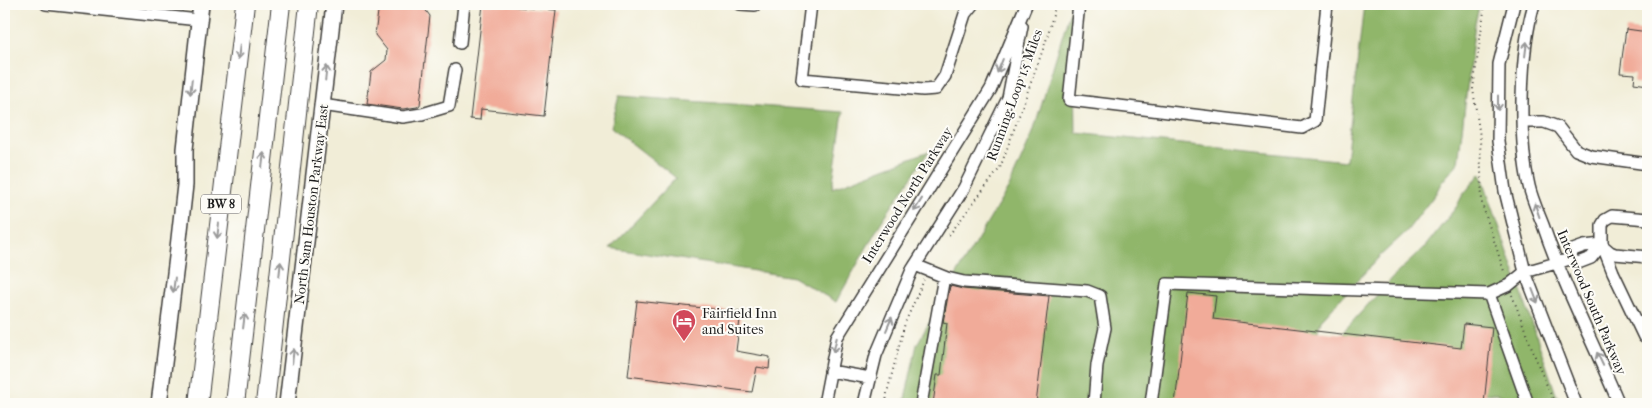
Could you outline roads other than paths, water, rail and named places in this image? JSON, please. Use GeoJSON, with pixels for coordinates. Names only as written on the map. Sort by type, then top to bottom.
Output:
{"type":"FeatureCollection","features":[{"type":"Feature","properties":{"kind":"highway","name":"BW 8"},"geometry":{"type":"LineString","coordinates":[[198,404],[245,4]]}},
{"type":"Feature","properties":{"kind":"highway","name":"BW 8"},"geometry":{"type":"LineString","coordinates":[[234,404],[281,4]]}},
{"type":"Feature","properties":{"kind":"highway"},"geometry":{"type":"LineString","coordinates":[[265,404],[309,4]]}},
{"type":"Feature","properties":{"kind":"main road"},"geometry":{"type":"LineString","coordinates":[[159,404],[178,248],[184,185],[185,149],[201,4]]}},
{"type":"Feature","properties":{"kind":"main road","name":"North Sam Houston Parkway East"},"geometry":{"type":"LineString","coordinates":[[287,404],[334,4]]}},
{"type":"Feature","properties":{"kind":"street"},"geometry":{"type":"LineString","coordinates":[[46,4],[199,20]]}},
{"type":"Feature","properties":{"kind":"street"},"geometry":{"type":"LineString","coordinates":[[460,43],[464,4]]}},
{"type":"Feature","properties":{"kind":"street"},"geometry":{"type":"LineString","coordinates":[[740,4],[754,6],[755,4]]}},
{"type":"Feature","properties":{"kind":"street"},"geometry":{"type":"LineString","coordinates":[[811,4],[802,79],[923,90],[936,89],[945,76],[965,14],[972,4]]}},
{"type":"Feature","properties":{"kind":"street"},"geometry":{"type":"LineString","coordinates":[[864,404],[876,355],[915,265],[964,188],[1008,98],[1026,4],[1014,4]]}},
{"type":"Feature","properties":{"kind":"street","name":"Interwood North Parkway"},"geometry":{"type":"LineString","coordinates":[[824,404],[837,337],[991,89],[1026,4]]}},
{"type":"Feature","properties":{"kind":"street"},"geometry":{"type":"LineString","coordinates":[[1079,4],[1069,100],[1302,128],[1315,121],[1327,4]]}},
{"type":"Feature","properties":{"kind":"street"},"geometry":{"type":"LineString","coordinates":[[1514,4],[1499,64],[1498,141],[1504,192],[1525,272],[1576,404]]}},
{"type":"Feature","properties":{"kind":"street","name":"Interwood South Parkway"},"geometry":{"type":"LineString","coordinates":[[1534,4],[1530,18],[1524,66],[1523,122],[1529,186],[1556,262],[1619,404]]}},
{"type":"Feature","properties":{"kind":"street"},"geometry":{"type":"LineString","coordinates":[[322,105],[403,117],[442,109],[449,106],[455,70]]}},
{"type":"Feature","properties":{"kind":"street"},"geometry":{"type":"LineString","coordinates":[[1523,122],[1544,122],[1558,126],[1576,150],[1591,156],[1648,164]]}},
{"type":"Feature","properties":{"kind":"street"},"geometry":{"type":"LineString","coordinates":[[1644,337],[1602,244],[1602,224],[1608,217],[1648,219]]}},
{"type":"Feature","properties":{"kind":"street"},"geometry":{"type":"LineString","coordinates":[[1151,404],[1167,284],[1489,294],[1508,285],[1525,272],[1570,259],[1573,250],[1584,246],[1602,244]]}},
{"type":"Feature","properties":{"kind":"street"},"geometry":{"type":"LineString","coordinates":[[1602,244],[1615,254],[1648,257]]}},
{"type":"Feature","properties":{"kind":"street"},"geometry":{"type":"LineString","coordinates":[[915,265],[944,277],[964,282],[1087,291],[1100,296],[1105,328],[1098,365],[1094,404]]}},
{"type":"Feature","properties":{"kind":"street"},"geometry":{"type":"LineString","coordinates":[[921,404],[944,277]]}},
{"type":"Feature","properties":{"kind":"street"},"geometry":{"type":"LineString","coordinates":[[1489,294],[1528,404]]}},
{"type":"Feature","properties":{"kind":"street"},"geometry":{"type":"LineString","coordinates":[[830,371],[870,378]]}},
{"type":"Feature","properties":{"kind":"place","name":"Fairfield Inn and Suites"},"geometry":{"type":"Point","coordinates":[684,342]}}]}
